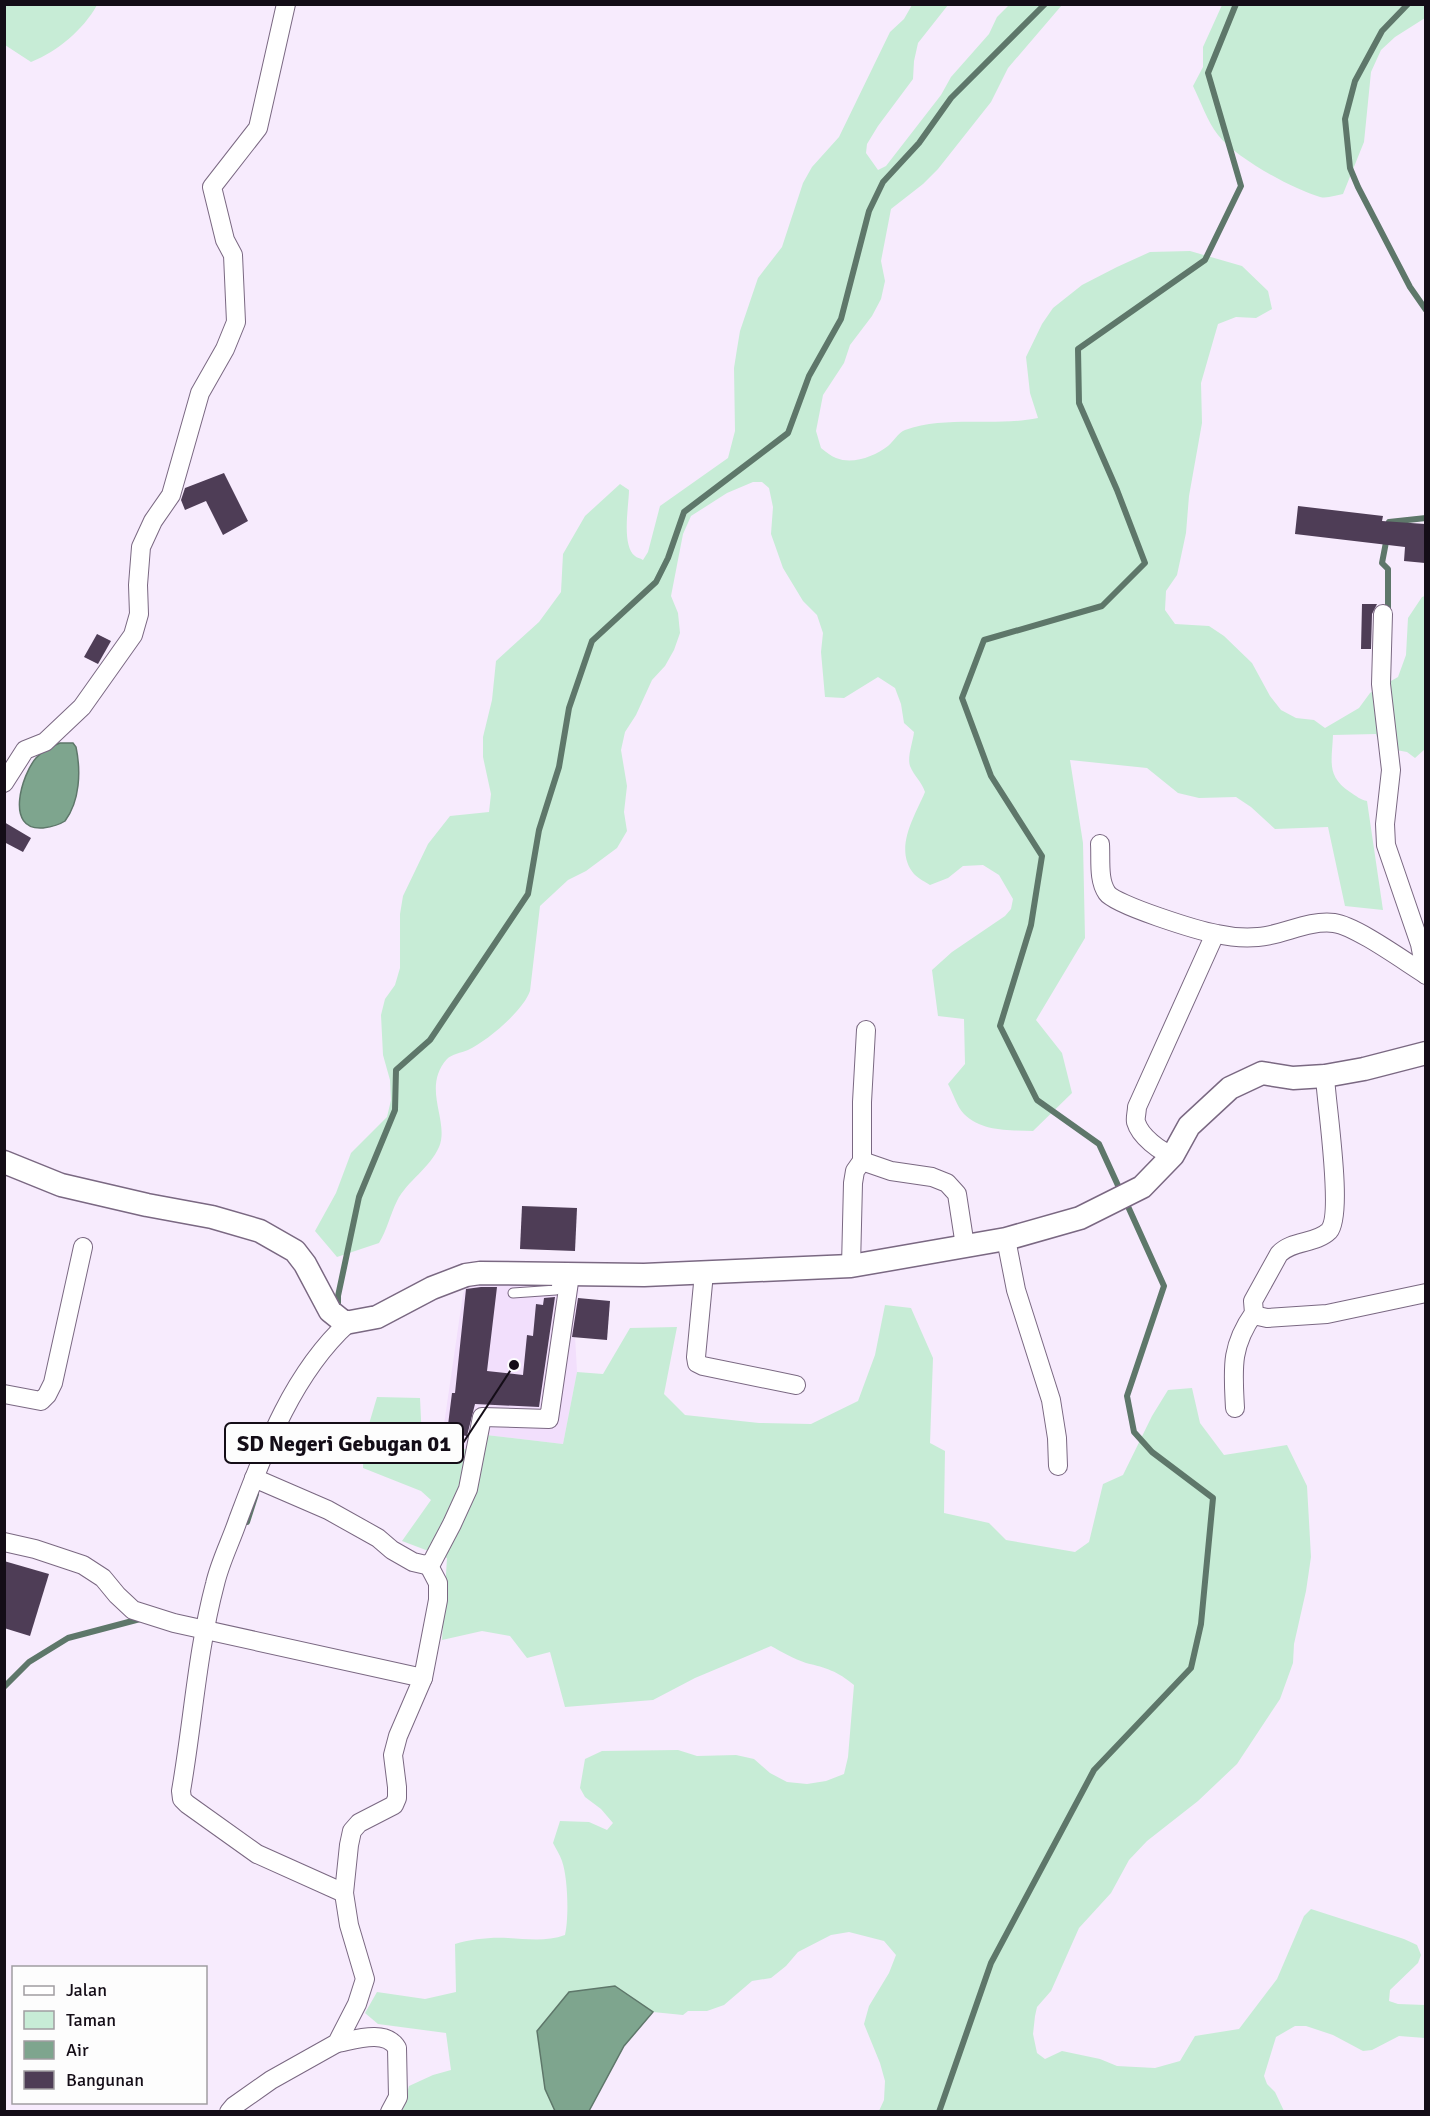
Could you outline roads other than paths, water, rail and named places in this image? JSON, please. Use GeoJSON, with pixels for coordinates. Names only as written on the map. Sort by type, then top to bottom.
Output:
{"type":"FeatureCollection","features":[{"type":"Feature","properties":{"kind":"street"},"geometry":{"type":"LineString","coordinates":[[4,783],[25,750],[45,742],[82,707],[133,635],[139,614],[141,548],[153,521],[171,495],[200,393],[225,349],[236,322],[233,255],[225,240],[212,187],[258,128],[286,4]]}},
{"type":"Feature","properties":{"kind":"street"},"geometry":{"type":"LineString","coordinates":[[1383,614],[1382,684],[1391,770],[1385,824],[1386,845],[1420,944],[1425,974]]}},
{"type":"Feature","properties":{"kind":"street"},"geometry":{"type":"LineString","coordinates":[[1100,844],[1101,883],[1108,896],[1131,907],[1215,934],[1234,937],[1260,937],[1316,923],[1335,923],[1354,930],[1425,974]]}},
{"type":"Feature","properties":{"kind":"street"},"geometry":{"type":"LineString","coordinates":[[1173,1155],[1165,1153],[1143,1134],[1136,1122],[1137,1107],[1215,934]]}},
{"type":"Feature","properties":{"kind":"street"},"geometry":{"type":"LineString","coordinates":[[851,1266],[853,1183],[855,1171],[862,1161],[862,1102],[866,1030]]}},
{"type":"Feature","properties":{"kind":"street"},"geometry":{"type":"LineString","coordinates":[[4,1162],[61,1185],[212,1217],[260,1231],[294,1251],[305,1264],[330,1311],[341,1320],[377,1317],[432,1288],[465,1275],[480,1273],[564,1275],[704,1273],[851,1266],[1006,1239],[1080,1218],[1142,1187],[1173,1155],[1189,1126],[1230,1088],[1262,1073],[1293,1077],[1324,1076],[1364,1069],[1425,1053]]}},
{"type":"Feature","properties":{"kind":"street"},"geometry":{"type":"LineString","coordinates":[[1235,1408],[1233,1371],[1235,1348],[1244,1327],[1254,1313],[1253,1301],[1284,1248],[1326,1234],[1332,1227],[1335,1217],[1335,1190],[1324,1076]]}},
{"type":"Feature","properties":{"kind":"street"},"geometry":{"type":"LineString","coordinates":[[862,1161],[891,1171],[932,1177],[947,1183],[957,1194],[965,1246]]}},
{"type":"Feature","properties":{"kind":"street"},"geometry":{"type":"LineString","coordinates":[[1006,1239],[1016,1290],[1051,1400],[1057,1438],[1058,1466]]}},
{"type":"Feature","properties":{"kind":"street"},"geometry":{"type":"LineString","coordinates":[[4,1394],[40,1401],[53,1383],[83,1247]]}},
{"type":"Feature","properties":{"kind":"street"},"geometry":{"type":"LineString","coordinates":[[704,1273],[697,1363],[796,1385]]}},
{"type":"Feature","properties":{"kind":"street"},"geometry":{"type":"LineString","coordinates":[[254,1478],[328,1510],[378,1538],[392,1550],[413,1562],[420,1565],[432,1562],[468,1489],[482,1417],[549,1419],[564,1275]]}},
{"type":"Feature","properties":{"kind":"street"},"geometry":{"type":"LineString","coordinates":[[1254,1313],[1267,1318],[1327,1314],[1425,1293]]}},
{"type":"Feature","properties":{"kind":"street"},"geometry":{"type":"LineString","coordinates":[[336,1890],[257,1854],[182,1799],[181,1791],[205,1630],[215,1582],[271,1438],[299,1385],[333,1337],[341,1320]]}},
{"type":"Feature","properties":{"kind":"street"},"geometry":{"type":"LineString","coordinates":[[4,1542],[35,1549],[83,1565],[103,1578],[133,1610],[174,1623],[423,1678]]}},
{"type":"Feature","properties":{"kind":"street"},"geometry":{"type":"LineString","coordinates":[[337,2043],[350,2020],[364,1984],[349,1924],[336,1890],[352,1831],[359,1823],[394,1805],[397,1798],[393,1755],[398,1736],[423,1678],[438,1600],[438,1583],[428,1564]]}},
{"type":"Feature","properties":{"kind":"street"},"geometry":{"type":"LineString","coordinates":[[229,2112],[271,2080],[337,2043],[376,2038],[388,2038],[397,2048],[398,2097],[390,2112]]}},
{"type":"Feature","properties":{"kind":"lane"},"geometry":{"type":"LineString","coordinates":[[513,1293],[556,1290],[564,1275]]}},
{"type":"Feature","properties":{"kind":"water"},"geometry":{"type":"Polygon","coordinates":[[[60,743],[73,743],[76,747],[79,776],[74,804],[65,821],[43,828],[31,827],[23,821],[20,811],[22,788],[26,776],[38,755],[60,743]]]}},
{"type":"Feature","properties":{"kind":"water"},"geometry":{"type":"Polygon","coordinates":[[[615,1986],[653,2012],[624,2046],[589,2111],[555,2111],[545,2089],[537,2031],[569,1992],[615,1986]]]}},
{"type":"Feature","properties":{"kind":"waterway"},"geometry":{"type":"LineString","coordinates":[[338,1310],[338,1296],[359,1197],[395,1110],[396,1070],[430,1040],[528,894],[539,830],[559,767],[569,708],[592,641],[656,582],[668,558],[684,512],[788,433],[809,376],[841,319],[869,211],[883,182],[919,143],[951,98],[1045,4]]}},
{"type":"Feature","properties":{"kind":"waterway"},"geometry":{"type":"LineString","coordinates":[[1121,1192],[1099,1144],[1037,1100],[1000,1026],[1031,925],[1042,856],[991,776],[962,698],[984,640],[1102,606],[1145,563],[1117,490],[1079,403],[1078,349],[1205,260],[1241,186],[1208,73],[1236,4]]}},
{"type":"Feature","properties":{"kind":"waterway"},"geometry":{"type":"LineString","coordinates":[[1408,4],[1382,31],[1355,81],[1345,119],[1350,168],[1358,187],[1410,287],[1426,310]]}},
{"type":"Feature","properties":{"kind":"waterway"},"geometry":{"type":"LineString","coordinates":[[1389,527],[1389,522],[1426,518]]}},
{"type":"Feature","properties":{"kind":"waterway"},"geometry":{"type":"LineString","coordinates":[[1387,537],[1382,563],[1388,569],[1388,613]]}},
{"type":"Feature","properties":{"kind":"waterway"},"geometry":{"type":"LineString","coordinates":[[939,2112],[991,1963],[1094,1770],[1191,1668],[1201,1624],[1213,1498],[1152,1452],[1134,1432],[1127,1396],[1164,1286],[1126,1202]]}},
{"type":"Feature","properties":{"kind":"waterway"},"geometry":{"type":"LineString","coordinates":[[247,1522],[256,1494]]}},
{"type":"Feature","properties":{"kind":"waterway"},"geometry":{"type":"LineString","coordinates":[[4,1687],[29,1662],[68,1638],[140,1619]]}},
{"type":"Feature","properties":{"kind":"place","name":"SD Negeri Gebugan 01"},"geometry":{"type":"Point","coordinates":[514,1365]}}]}
